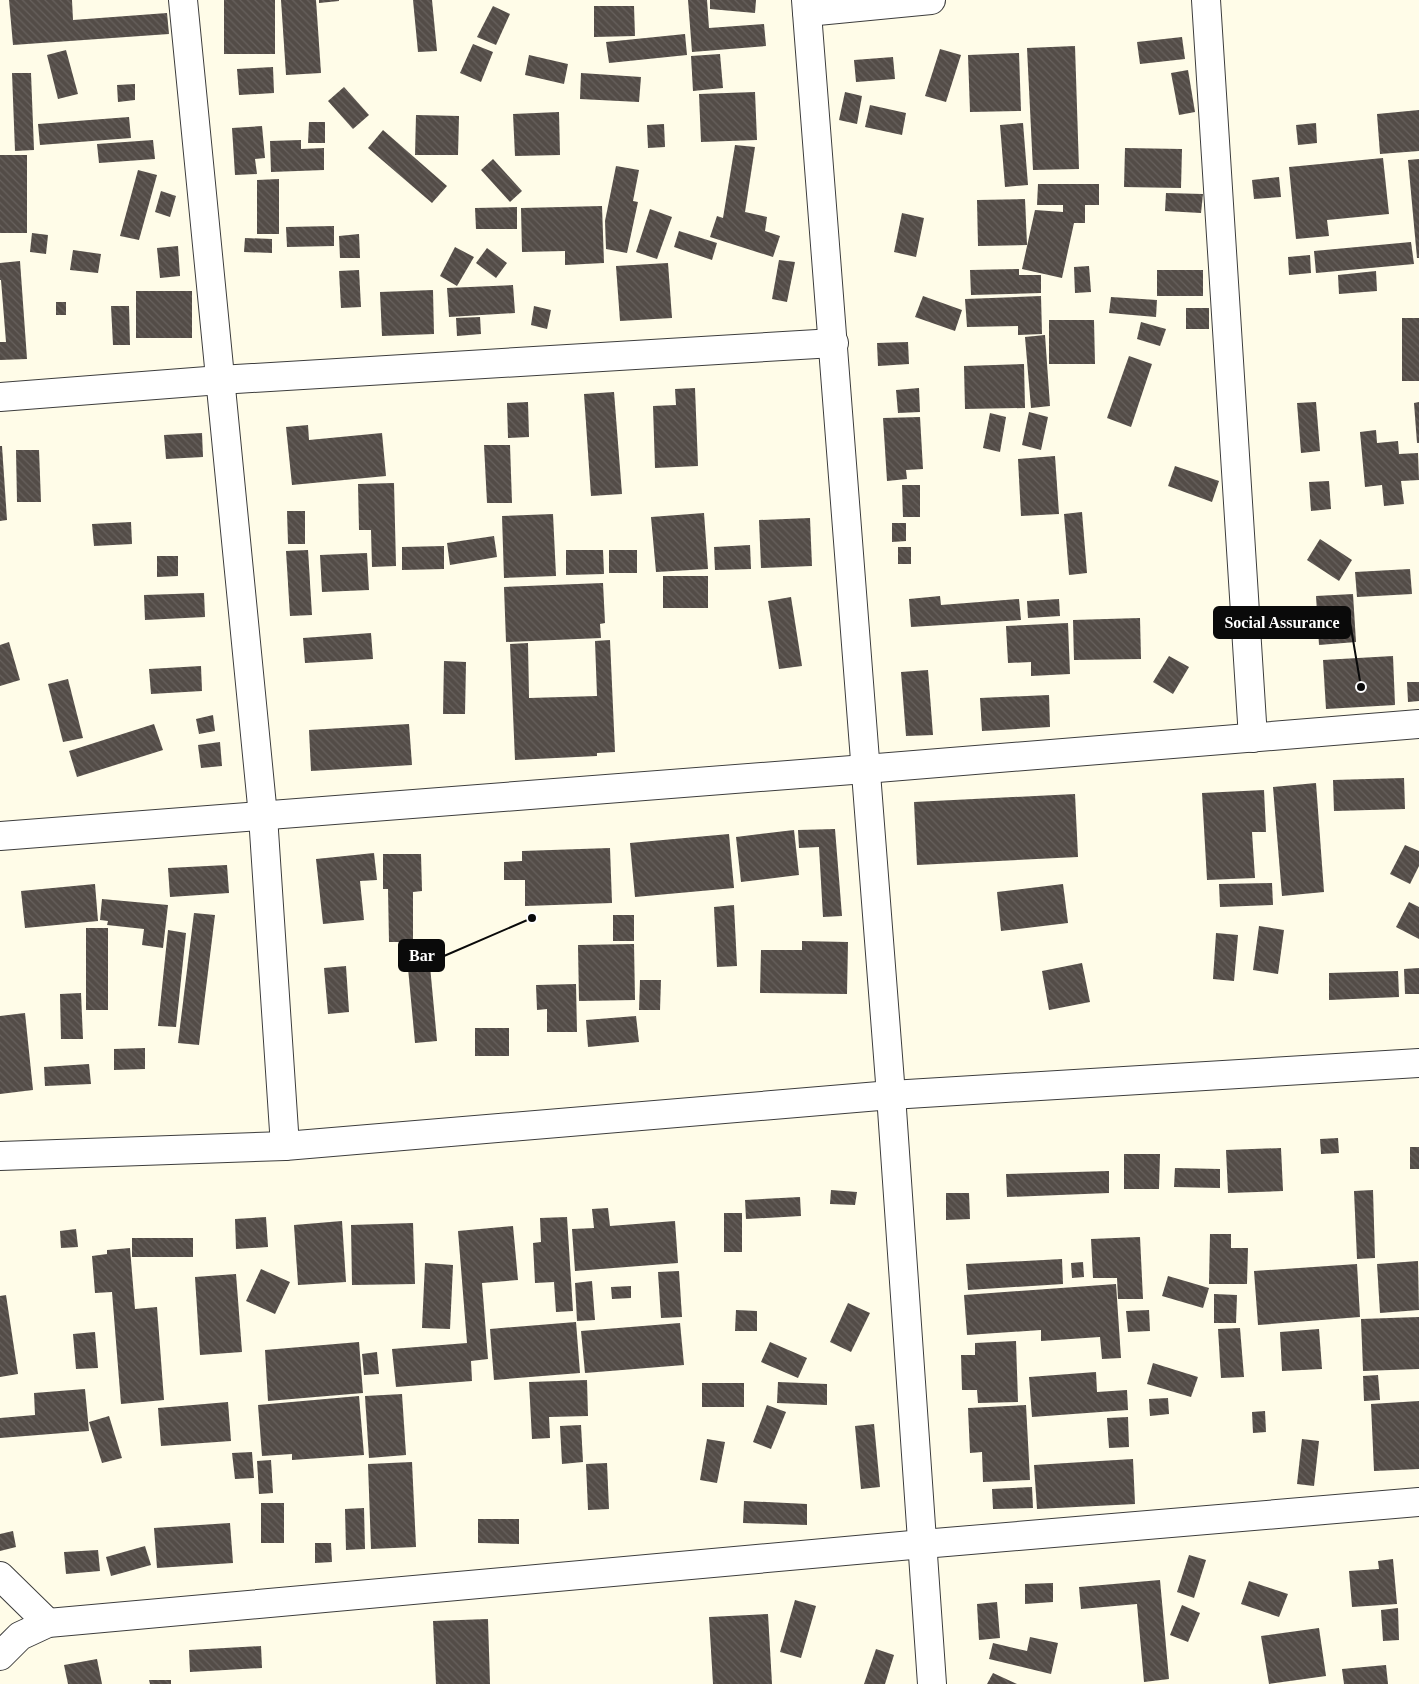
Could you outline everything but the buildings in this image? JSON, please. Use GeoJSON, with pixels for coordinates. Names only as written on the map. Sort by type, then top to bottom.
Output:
{"type":"FeatureCollection","features":[{"type":"Feature","properties":{"kind":"street"},"geometry":{"type":"LineString","coordinates":[[183,0],[263,816],[285,1146]]}},
{"type":"Feature","properties":{"kind":"street"},"geometry":{"type":"LineString","coordinates":[[931,0],[807,6],[891,1095],[932,1684]]}},
{"type":"Feature","properties":{"kind":"street"},"geometry":{"type":"LineString","coordinates":[[1206,0],[1252,738]]}},
{"type":"Feature","properties":{"kind":"street"},"geometry":{"type":"LineString","coordinates":[[0,397],[220,380],[834,343]]}},
{"type":"Feature","properties":{"kind":"street"},"geometry":{"type":"LineString","coordinates":[[0,836],[1419,724]]}},
{"type":"Feature","properties":{"kind":"street"},"geometry":{"type":"LineString","coordinates":[[0,1156],[285,1146],[891,1095],[1419,1063]]}},
{"type":"Feature","properties":{"kind":"street"},"geometry":{"type":"LineString","coordinates":[[0,1656],[20,1636],[48,1623],[923,1544],[1419,1502]]}},
{"type":"Feature","properties":{"kind":"street"},"geometry":{"type":"LineString","coordinates":[[0,1576],[48,1623]]}},
{"type":"Feature","properties":{"kind":"place","name":"Social Assurance"},"geometry":{"type":"Point","coordinates":[1361,687]}},
{"type":"Feature","properties":{"kind":"place","name":"Bar"},"geometry":{"type":"Point","coordinates":[532,918]}}]}
